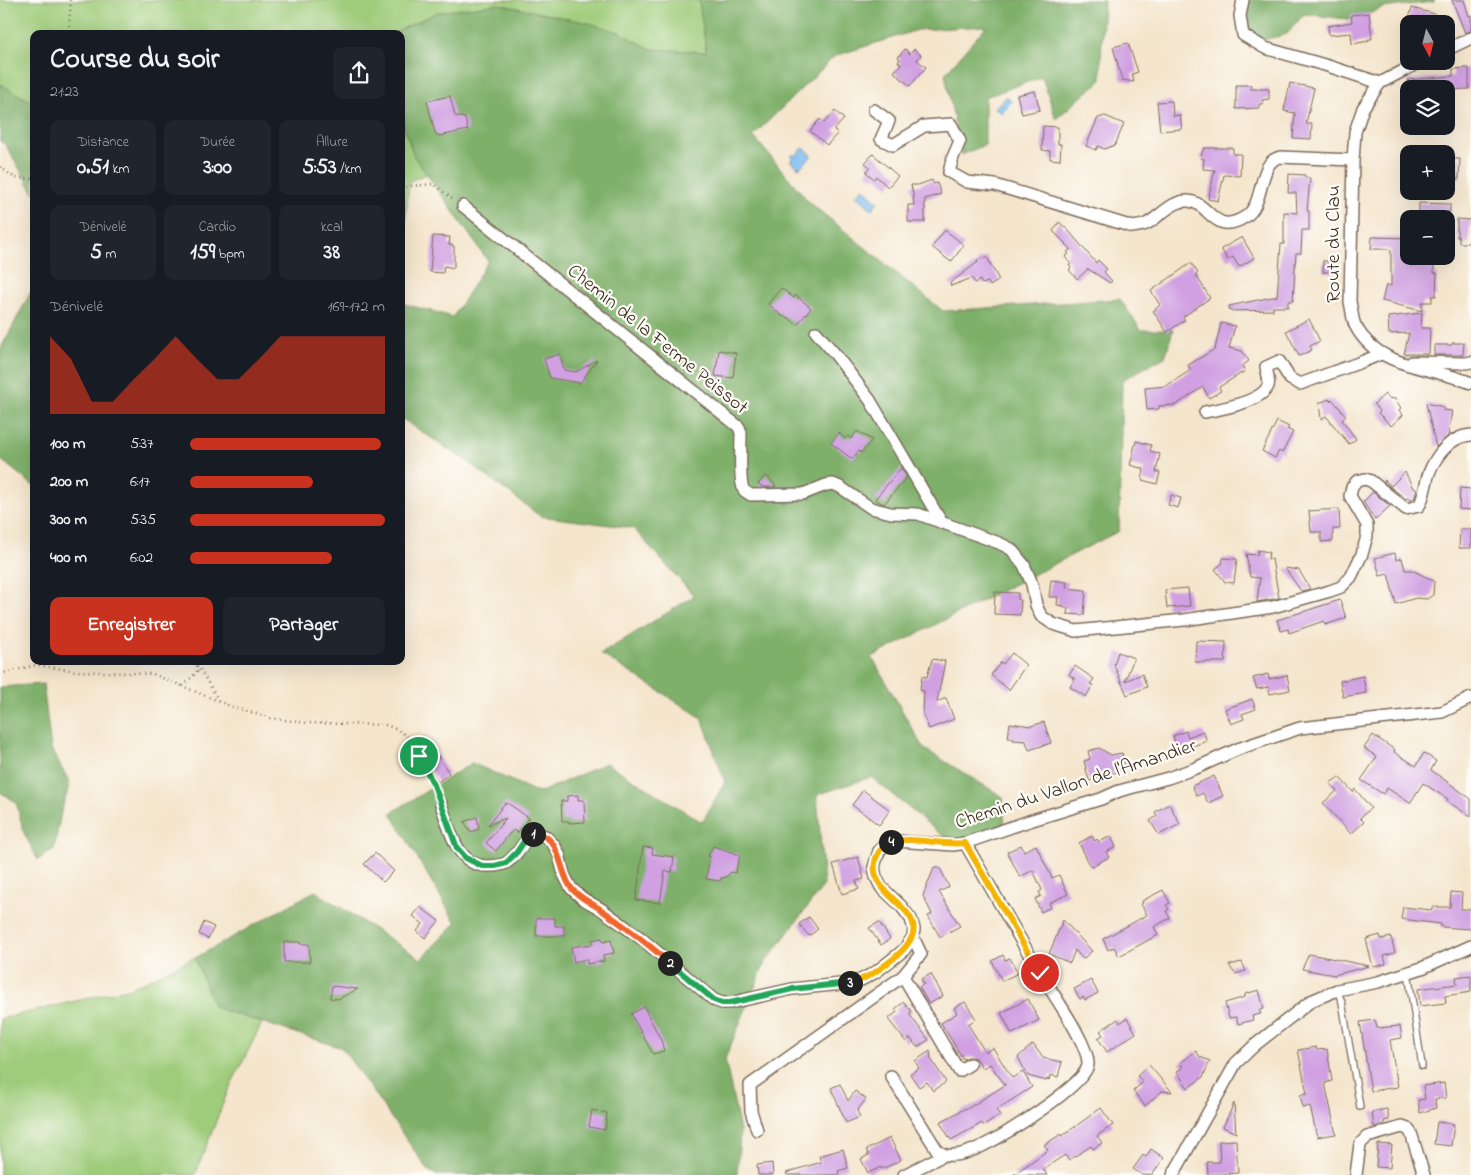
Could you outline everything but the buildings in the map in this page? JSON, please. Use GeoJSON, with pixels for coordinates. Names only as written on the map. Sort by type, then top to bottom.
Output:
{"type":"FeatureCollection","features":[{"type":"Feature","properties":{"kind":"street"},"geometry":{"type":"LineString","coordinates":[[1243,0],[1240,16],[1243,35],[1265,48],[1380,83]]}},
{"type":"Feature","properties":{"kind":"street"},"geometry":{"type":"LineString","coordinates":[[1455,46],[1471,38]]}},
{"type":"Feature","properties":{"kind":"street","name":"Route du Clau"},"geometry":{"type":"LineString","coordinates":[[1405,70],[1380,83],[1363,108],[1355,132],[1352,160],[1350,302],[1355,325],[1367,341],[1381,354],[1411,367],[1471,383]]}},
{"type":"Feature","properties":{"kind":"street"},"geometry":{"type":"LineString","coordinates":[[874,110],[889,121],[881,139],[893,144],[924,126],[951,124],[960,141],[949,172],[967,182],[995,185],[1133,227],[1146,224],[1176,204],[1188,201],[1200,205],[1210,216],[1218,221],[1228,223],[1238,221],[1256,206],[1268,164],[1273,159],[1280,157],[1352,160]]}},
{"type":"Feature","properties":{"kind":"street","name":"Chemin de la Ferme Peissot"},"geometry":{"type":"LineString","coordinates":[[463,206],[738,427],[741,433],[743,490],[751,495],[803,494],[833,484],[871,508],[891,513],[918,514],[999,543],[1011,549],[1024,565],[1032,584],[1036,604],[1041,616],[1053,624],[1076,631],[1184,620],[1273,606],[1341,587],[1351,577],[1362,554],[1367,536],[1367,525],[1350,496],[1352,487],[1357,481],[1364,479],[1370,481],[1406,509],[1419,506],[1423,498],[1429,473],[1437,456],[1452,441],[1471,435]]}},
{"type":"Feature","properties":{"kind":"street"},"geometry":{"type":"LineString","coordinates":[[816,332],[870,400],[942,523]]}},
{"type":"Feature","properties":{"kind":"street"},"geometry":{"type":"LineString","coordinates":[[1205,412],[1239,404],[1263,394],[1269,384],[1266,367],[1279,361],[1290,379],[1300,384],[1381,354]]}},
{"type":"Feature","properties":{"kind":"street"},"geometry":{"type":"LineString","coordinates":[[1400,362],[1471,362]]}},
{"type":"Feature","properties":{"kind":"street","name":"Chemin du Vallon de l'Amandier"},"geometry":{"type":"LineString","coordinates":[[913,937],[914,929],[911,919],[882,887],[876,877],[874,867],[879,851],[886,844],[896,841],[953,845],[965,843],[1101,799],[1119,791],[1168,778],[1238,749],[1300,728],[1442,712],[1471,698]]}},
{"type":"Feature","properties":{"kind":"street"},"geometry":{"type":"LineString","coordinates":[[441,804],[457,848],[466,858],[482,866],[495,866],[506,863],[532,834],[545,836],[554,845],[559,854],[564,875],[571,888],[583,900],[601,909],[642,939],[714,1000],[722,1003],[730,1003],[792,989],[862,980],[876,972],[904,950],[913,937]]}},
{"type":"Feature","properties":{"kind":"street"},"geometry":{"type":"LineString","coordinates":[[890,1076],[937,1150],[944,1155],[956,1156],[1006,1133],[1042,1110],[1084,1076],[1088,1064],[1085,1050],[1066,1013],[1040,973],[965,843]]}},
{"type":"Feature","properties":{"kind":"street"},"geometry":{"type":"LineString","coordinates":[[757,1130],[751,1111],[750,1085],[903,976],[921,954],[913,937]]}},
{"type":"Feature","properties":{"kind":"street"},"geometry":{"type":"LineString","coordinates":[[1173,1175],[1236,1063],[1255,1045],[1311,1001],[1337,990],[1378,982],[1422,968],[1471,946]]}},
{"type":"Feature","properties":{"kind":"street"},"geometry":{"type":"LineString","coordinates":[[903,976],[959,1071],[970,1064]]}},
{"type":"Feature","properties":{"kind":"street"},"geometry":{"type":"LineString","coordinates":[[1356,1175],[1360,1144],[1367,1136],[1402,1127],[1408,1129],[1411,1133],[1424,1175]]}},
{"type":"Feature","properties":{"kind":"street"},"geometry":{"type":"LineString","coordinates":[[904,1175],[944,1155]]}},
{"type":"Feature","properties":{"kind":"lane"},"geometry":{"type":"LineString","coordinates":[[1408,972],[1422,1066]]}},
{"type":"Feature","properties":{"kind":"lane"},"geometry":{"type":"LineString","coordinates":[[1337,990],[1342,1002],[1360,1107]]}},
{"type":"Feature","properties":{"kind":"path"},"geometry":{"type":"LineString","coordinates":[[69,30],[70,0]]}},
{"type":"Feature","properties":{"kind":"path"},"geometry":{"type":"LineString","coordinates":[[0,167],[15,178],[30,179]]}},
{"type":"Feature","properties":{"kind":"path"},"geometry":{"type":"LineString","coordinates":[[405,187],[434,184],[463,206]]}},
{"type":"Feature","properties":{"kind":"path"},"geometry":{"type":"LineString","coordinates":[[0,674],[32,665]]}},
{"type":"Feature","properties":{"kind":"path"},"geometry":{"type":"LineString","coordinates":[[42,665],[76,671],[153,674],[220,702],[270,718],[307,723],[386,725],[407,736],[434,785],[441,804]]}},
{"type":"Feature","properties":{"kind":"path"},"geometry":{"type":"LineString","coordinates":[[183,686],[197,672],[196,665]]}},
{"type":"Feature","properties":{"kind":"path"},"geometry":{"type":"LineString","coordinates":[[198,665],[220,702]]}},
{"type":"Feature","properties":{"kind":"green space"},"geometry":{"type":"Polygon","coordinates":[[[0,0],[699,0],[707,52],[650,49],[619,32],[438,12],[400,30],[30,30],[30,101],[0,84],[0,0]]]}},
{"type":"Feature","properties":{"kind":"green space"},"geometry":{"type":"Polygon","coordinates":[[[699,0],[1104,0],[1101,80],[1056,119],[1042,77],[985,97],[985,145],[961,155],[945,74],[986,26],[917,30],[835,56],[753,136],[809,202],[943,311],[1120,299],[1141,330],[1173,330],[1165,357],[1122,380],[1119,531],[872,657],[923,748],[1003,797],[1005,829],[949,841],[871,777],[817,795],[824,885],[765,963],[725,1059],[740,1131],[737,1175],[436,1175],[428,1170],[342,1048],[214,1007],[195,958],[315,891],[421,959],[456,923],[391,813],[472,763],[539,793],[606,763],[702,822],[725,782],[702,718],[601,654],[694,596],[633,528],[540,516],[468,462],[405,421],[405,304],[453,317],[488,261],[414,156],[405,130],[405,30],[400,30],[438,12],[498,4],[589,23],[619,32],[650,49],[706,52],[699,0]]]}},
{"type":"Feature","properties":{"kind":"green space"},"geometry":{"type":"Polygon","coordinates":[[[1248,0],[1434,0],[1434,2],[1382,8],[1355,20],[1304,14],[1287,34],[1259,41],[1248,28],[1248,0]]]}},
{"type":"Feature","properties":{"kind":"green space"},"geometry":{"type":"Polygon","coordinates":[[[0,84],[30,101],[30,186],[5,144],[0,141],[0,84]]]}},
{"type":"Feature","properties":{"kind":"green space"},"geometry":{"type":"Polygon","coordinates":[[[405,130],[414,156],[427,174],[409,181],[405,226],[405,130]]]}},
{"type":"Feature","properties":{"kind":"green space"},"geometry":{"type":"Polygon","coordinates":[[[30,294],[30,483],[0,459],[0,350],[30,294]]]}},
{"type":"Feature","properties":{"kind":"green space"},"geometry":{"type":"Polygon","coordinates":[[[43,684],[51,749],[70,783],[61,812],[54,849],[38,860],[24,833],[16,802],[0,792],[0,687],[43,684]]]}},
{"type":"Feature","properties":{"kind":"green space"},"geometry":{"type":"Polygon","coordinates":[[[195,957],[214,1007],[262,1023],[227,1093],[195,1175],[0,1175],[0,1019],[131,988],[195,957]]]}},
{"type":"Feature","properties":{"kind":"water"},"geometry":{"type":"Polygon","coordinates":[[[1006,96],[1012,102],[1001,113],[995,108],[1006,96]]]}},
{"type":"Feature","properties":{"kind":"water"},"geometry":{"type":"Polygon","coordinates":[[[802,149],[810,153],[811,157],[799,168],[791,162],[792,155],[797,155],[802,149]]]}},
{"type":"Feature","properties":{"kind":"water"},"geometry":{"type":"Polygon","coordinates":[[[863,188],[878,202],[872,209],[856,195],[863,188]]]}},
{"type":"Feature","properties":{"kind":"route"},"geometry":{"type":"LineString","coordinates":[[419,756],[434,785],[457,848],[466,858],[482,866],[495,866],[506,863],[532,834],[545,836],[554,845],[559,854],[564,875],[571,888],[583,900],[601,909],[642,939],[714,1000],[722,1003],[730,1003],[792,989],[862,980],[876,972],[904,950],[913,937],[914,929],[911,919],[882,887],[876,877],[874,867],[879,851],[886,844],[896,841],[953,845],[965,843],[1040,973]]}}]}
